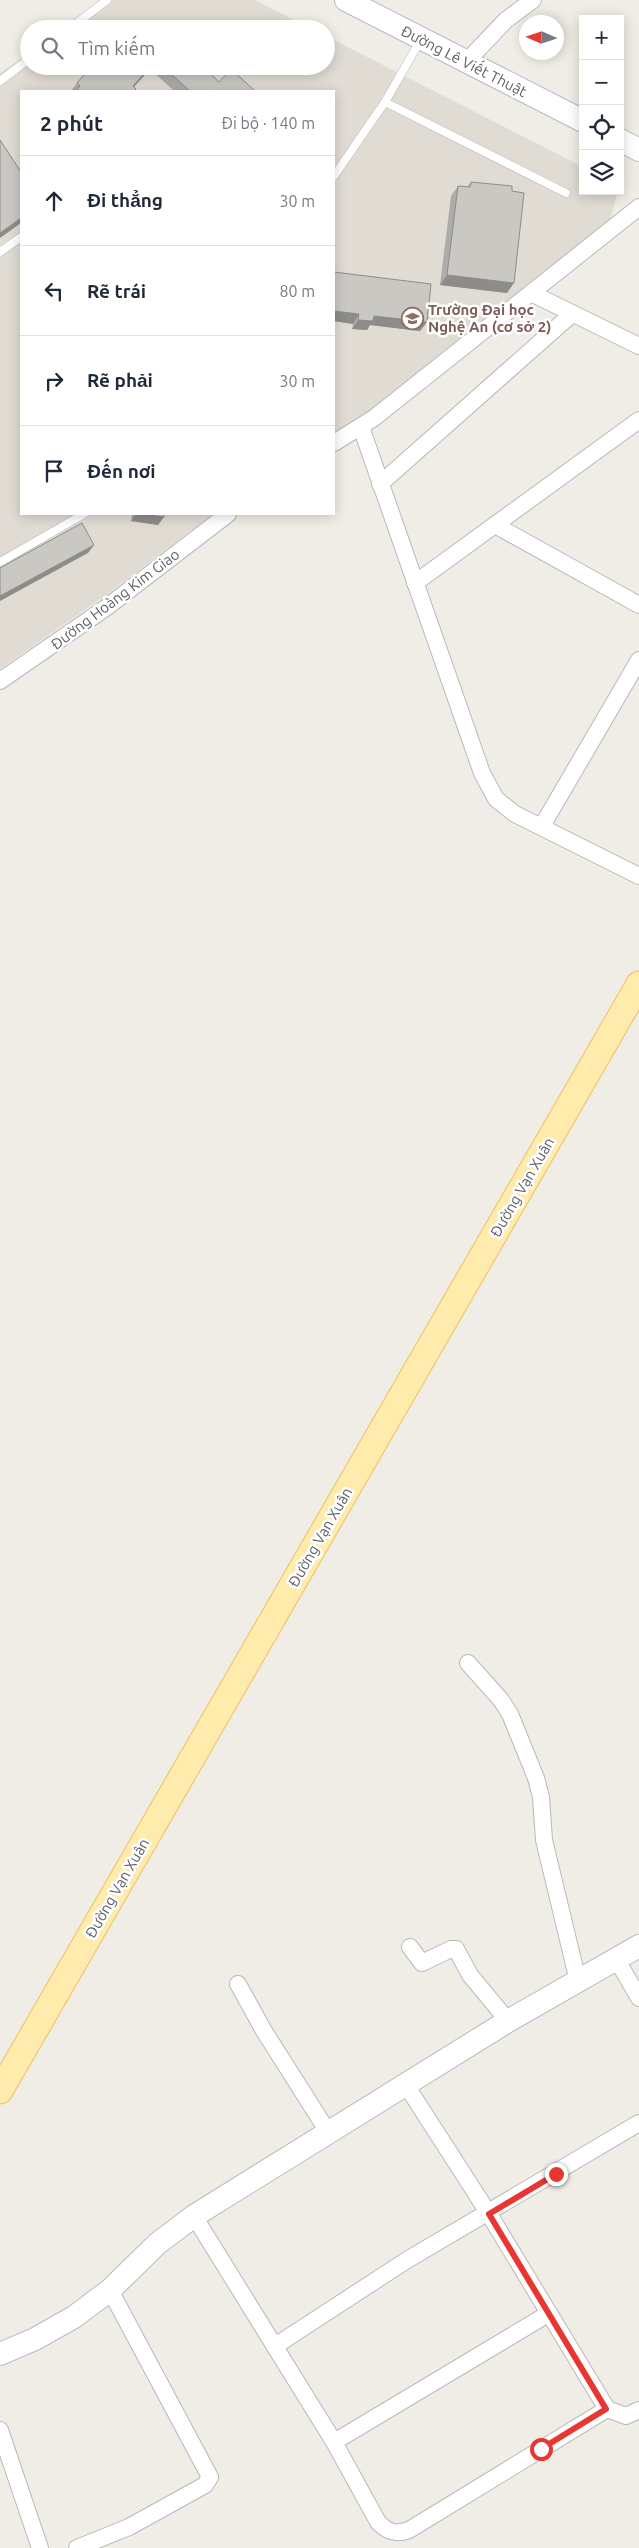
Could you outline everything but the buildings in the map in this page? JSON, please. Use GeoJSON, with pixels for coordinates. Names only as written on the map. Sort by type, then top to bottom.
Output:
{"type":"FeatureCollection","features":[{"type":"Feature","properties":{"kind":"main road","name":"Đường Vạn Xuân"},"geometry":{"type":"LineString","coordinates":[[0,2091],[639,984]]}},
{"type":"Feature","properties":{"kind":"street"},"geometry":{"type":"LineString","coordinates":[[466,62],[506,20],[533,0]]}},
{"type":"Feature","properties":{"kind":"street","name":"Đường Lê Viết Thuật"},"geometry":{"type":"LineString","coordinates":[[354,2],[421,39],[579,119]]}},
{"type":"Feature","properties":{"kind":"street"},"geometry":{"type":"LineString","coordinates":[[624,142],[639,150]]}},
{"type":"Feature","properties":{"kind":"street"},"geometry":{"type":"LineString","coordinates":[[335,442],[361,427],[639,208]]}},
{"type":"Feature","properties":{"kind":"street"},"geometry":{"type":"LineString","coordinates":[[531,293],[639,346]]}},
{"type":"Feature","properties":{"kind":"street"},"geometry":{"type":"LineString","coordinates":[[380,484],[572,314]]}},
{"type":"Feature","properties":{"kind":"street"},"geometry":{"type":"LineString","coordinates":[[415,583],[639,420]]}},
{"type":"Feature","properties":{"kind":"street"},"geometry":{"type":"LineString","coordinates":[[361,427],[415,583],[487,781],[496,799],[515,814],[639,876]]}},
{"type":"Feature","properties":{"kind":"street","name":"Đường Hoàng Kim Giao"},"geometry":{"type":"LineString","coordinates":[[0,681],[107,607],[227,515]]}},
{"type":"Feature","properties":{"kind":"street"},"geometry":{"type":"LineString","coordinates":[[495,525],[639,606]]}},
{"type":"Feature","properties":{"kind":"street"},"geometry":{"type":"LineString","coordinates":[[542,826],[639,660]]}},
{"type":"Feature","properties":{"kind":"street"},"geometry":{"type":"LineString","coordinates":[[468,1663],[501,1700],[510,1714],[536,1778],[541,1797],[544,1840],[578,1981]]}},
{"type":"Feature","properties":{"kind":"street"},"geometry":{"type":"LineString","coordinates":[[0,2354],[55,2328],[110,2290],[157,2244],[194,2216],[508,2021],[639,1946]]}},
{"type":"Feature","properties":{"kind":"street"},"geometry":{"type":"LineString","coordinates":[[410,1947],[422,1963],[451,1949],[456,1950],[480,1989],[508,2021]]}},
{"type":"Feature","properties":{"kind":"street"},"geometry":{"type":"LineString","coordinates":[[617,1960],[639,1998]]}},
{"type":"Feature","properties":{"kind":"street"},"geometry":{"type":"LineString","coordinates":[[238,1984],[264,2032],[328,2132]]}},
{"type":"Feature","properties":{"kind":"street"},"geometry":{"type":"LineString","coordinates":[[406,2085],[489,2214],[606,2409],[620,2416],[626,2416],[639,2410]]}},
{"type":"Feature","properties":{"kind":"street"},"geometry":{"type":"LineString","coordinates":[[275,2346],[407,2260],[489,2214],[639,2124]]}},
{"type":"Feature","properties":{"kind":"street"},"geometry":{"type":"LineString","coordinates":[[194,2216],[334,2442],[378,2522],[388,2530],[401,2533],[409,2530],[606,2409]]}},
{"type":"Feature","properties":{"kind":"street"},"geometry":{"type":"LineString","coordinates":[[77,2548],[129,2527],[205,2485],[210,2477],[110,2290]]}},
{"type":"Feature","properties":{"kind":"street"},"geometry":{"type":"LineString","coordinates":[[334,2442],[548,2314]]}},
{"type":"Feature","properties":{"kind":"street"},"geometry":{"type":"LineString","coordinates":[[0,2430],[40,2548]]}},
{"type":"Feature","properties":{"kind":"lane"},"geometry":{"type":"LineString","coordinates":[[81,20],[107,0]]}},
{"type":"Feature","properties":{"kind":"lane"},"geometry":{"type":"LineString","coordinates":[[335,175],[386,102],[421,39]]}},
{"type":"Feature","properties":{"kind":"lane"},"geometry":{"type":"LineString","coordinates":[[0,81],[20,66]]}},
{"type":"Feature","properties":{"kind":"lane"},"geometry":{"type":"LineString","coordinates":[[386,102],[566,193]]}},
{"type":"Feature","properties":{"kind":"lane"},"geometry":{"type":"LineString","coordinates":[[0,252],[20,238]]}},
{"type":"Feature","properties":{"kind":"lane"},"geometry":{"type":"LineString","coordinates":[[0,562],[82,515]]}},
{"type":"Feature","properties":{"kind":"shaded area"},"geometry":{"type":"Polygon","coordinates":[[[101,0],[255,0],[294,20],[73,20],[101,0]]]}},
{"type":"Feature","properties":{"kind":"shaded area","name":"Trường Đại học Nghệ An (cơ sở 2)"},"geometry":{"type":"Polygon","coordinates":[[[335,41],[579,165],[579,195],[617,195],[609,224],[372,412],[335,432],[335,90],[20,90],[20,515],[212,515],[106,595],[0,669],[0,73],[20,59],[20,75],[335,75],[335,41]]]}},
{"type":"Feature","properties":{"kind":"place","name":"Trường Đại học Nghệ An (cơ sở 2)"},"geometry":{"type":"Point","coordinates":[412,318]}},
{"type":"Feature","properties":{"kind":"route"},"geometry":{"type":"LineString","coordinates":[[541,2449],[606,2409],[489,2214],[556,2174]]}}]}
